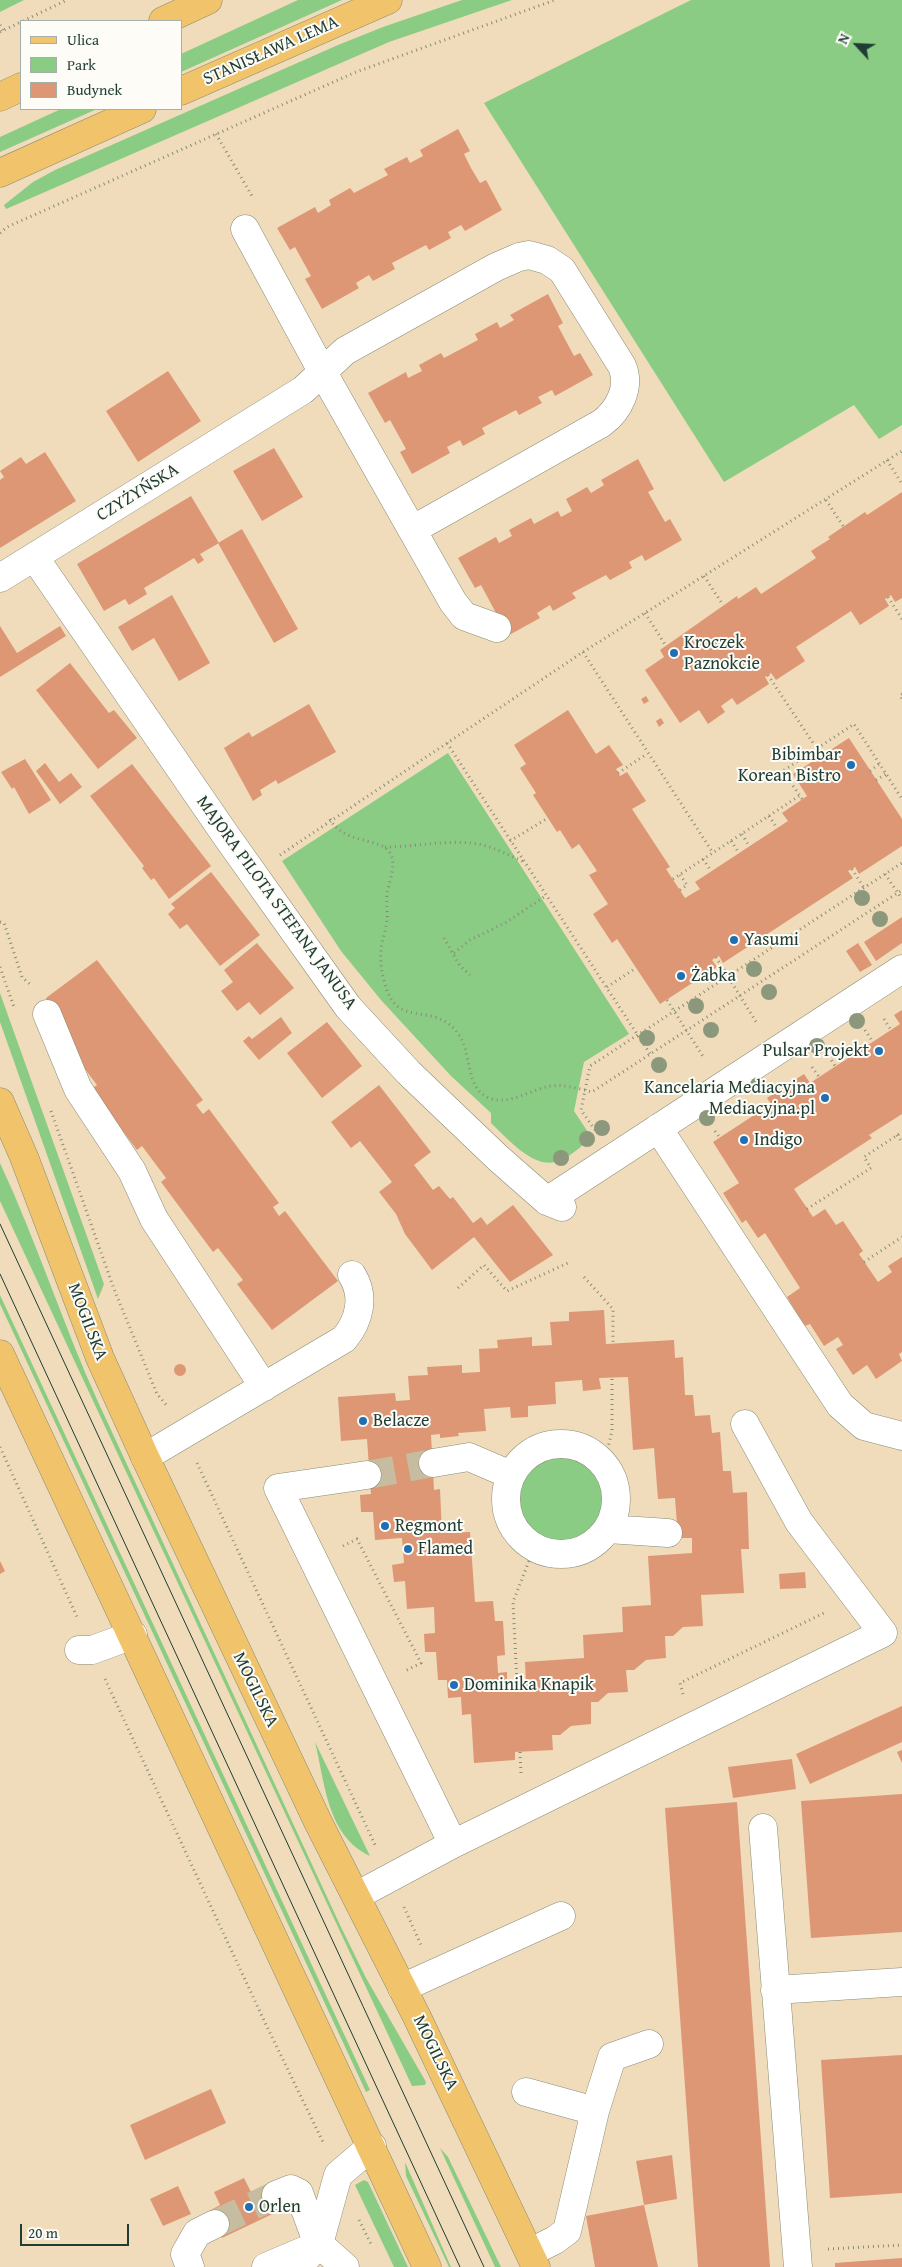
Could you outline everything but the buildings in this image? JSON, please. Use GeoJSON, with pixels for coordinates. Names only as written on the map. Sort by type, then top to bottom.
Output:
{"type":"FeatureCollection","features":[{"type":"Feature","properties":{"kind":"main road"},"geometry":{"type":"LineString","coordinates":[[165,20],[208,0]]}},
{"type":"Feature","properties":{"kind":"main road","name":"STANISŁAWA LEMA"},"geometry":{"type":"LineString","coordinates":[[182,91],[388,0]]}},
{"type":"Feature","properties":{"kind":"main road"},"geometry":{"type":"LineString","coordinates":[[0,97],[20,87]]}},
{"type":"Feature","properties":{"kind":"main road"},"geometry":{"type":"LineString","coordinates":[[0,173],[140,110]]}},
{"type":"Feature","properties":{"kind":"main road","name":"MOGILSKA"},"geometry":{"type":"LineString","coordinates":[[0,1102],[12,1155],[145,1458],[310,1807],[402,1988],[534,2260]]}},
{"type":"Feature","properties":{"kind":"main road"},"geometry":{"type":"LineString","coordinates":[[0,1354],[80,1530],[133,1635],[428,2267]]}},
{"type":"Feature","properties":{"kind":"street"},"geometry":{"type":"LineString","coordinates":[[245,229],[322,371],[453,602],[464,616],[497,628]]}},
{"type":"Feature","properties":{"kind":"street","name":"CZYŻYŃSKA"},"geometry":{"type":"LineString","coordinates":[[0,578],[303,390],[345,351],[496,267],[519,257],[529,255],[554,264],[568,276],[625,373],[623,395],[615,410],[602,423],[412,530]]}},
{"type":"Feature","properties":{"kind":"street","name":"MAJORA PILOTA STEFANA JANUSA"},"geometry":{"type":"LineString","coordinates":[[35,558],[227,837],[348,1007],[409,1073],[498,1158],[554,1204],[590,1173],[658,1128]]}},
{"type":"Feature","properties":{"kind":"street"},"geometry":{"type":"LineString","coordinates":[[902,969],[658,1128],[840,1405],[864,1426],[902,1436]]}},
{"type":"Feature","properties":{"kind":"street"},"geometry":{"type":"LineString","coordinates":[[47,1014],[78,1089],[132,1171],[154,1219],[264,1387]]}},
{"type":"Feature","properties":{"kind":"street"},"geometry":{"type":"LineString","coordinates":[[145,1458],[335,1346],[350,1332],[360,1305],[358,1285],[352,1275]]}},
{"type":"Feature","properties":{"kind":"street"},"geometry":{"type":"LineString","coordinates":[[356,1896],[390,1876],[453,1844],[883,1632],[799,1522],[745,1424]]}},
{"type":"Feature","properties":{"kind":"street"},"geometry":{"type":"LineString","coordinates":[[555,1444],[582,1447],[604,1464],[614,1484],[616,1503],[608,1529],[588,1548],[572,1553],[547,1552],[534,1548],[514,1528],[508,1516],[507,1488],[511,1475],[529,1454],[555,1444]]}},
{"type":"Feature","properties":{"kind":"street"},"geometry":{"type":"LineString","coordinates":[[432,1463],[469,1456],[511,1475]]}},
{"type":"Feature","properties":{"kind":"street"},"geometry":{"type":"LineString","coordinates":[[367,1475],[278,1488],[453,1844]]}},
{"type":"Feature","properties":{"kind":"street"},"geometry":{"type":"LineString","coordinates":[[608,1529],[668,1533]]}},
{"type":"Feature","properties":{"kind":"street"},"geometry":{"type":"LineString","coordinates":[[85,1650],[133,1635]]}},
{"type":"Feature","properties":{"kind":"street"},"geometry":{"type":"LineString","coordinates":[[763,1828],[798,2258]]}},
{"type":"Feature","properties":{"kind":"street"},"geometry":{"type":"LineString","coordinates":[[402,1988],[561,1916]]}},
{"type":"Feature","properties":{"kind":"street"},"geometry":{"type":"LineString","coordinates":[[775,1990],[902,1982]]}},
{"type":"Feature","properties":{"kind":"street"},"geometry":{"type":"LineString","coordinates":[[534,2260],[567,2231],[595,2111],[612,2057],[649,2044]]}},
{"type":"Feature","properties":{"kind":"street"},"geometry":{"type":"LineString","coordinates":[[526,2092],[595,2111]]}},
{"type":"Feature","properties":{"kind":"street"},"geometry":{"type":"LineString","coordinates":[[321,2256],[338,2175],[372,2146]]}},
{"type":"Feature","properties":{"kind":"street"},"geometry":{"type":"LineString","coordinates":[[276,2195],[291,2190],[299,2193],[321,2256]]}},
{"type":"Feature","properties":{"kind":"street"},"geometry":{"type":"LineString","coordinates":[[190,2267],[185,2254],[197,2233],[215,2224]]}},
{"type":"Feature","properties":{"kind":"street"},"geometry":{"type":"LineString","coordinates":[[298,2267],[321,2256]]}},
{"type":"Feature","properties":{"kind":"street"},"geometry":{"type":"LineString","coordinates":[[266,2267],[321,2256],[345,2267]]}},
{"type":"Feature","properties":{"kind":"path"},"geometry":{"type":"LineString","coordinates":[[26,20],[67,0]]}},
{"type":"Feature","properties":{"kind":"path"},"geometry":{"type":"LineString","coordinates":[[0,233],[6,227],[356,72],[555,0]]}},
{"type":"Feature","properties":{"kind":"path"},"geometry":{"type":"LineString","coordinates":[[0,25],[2,32],[20,23]]}},
{"type":"Feature","properties":{"kind":"path"},"geometry":{"type":"LineString","coordinates":[[216,134],[253,199]]}},
{"type":"Feature","properties":{"kind":"path"},"geometry":{"type":"LineString","coordinates":[[0,226],[6,227]]}},
{"type":"Feature","properties":{"kind":"path"},"geometry":{"type":"LineString","coordinates":[[272,860],[330,819],[583,652],[902,451]]}},
{"type":"Feature","properties":{"kind":"path"},"geometry":{"type":"LineString","coordinates":[[887,460],[902,484]]}},
{"type":"Feature","properties":{"kind":"path"},"geometry":{"type":"LineString","coordinates":[[826,499],[843,526]]}},
{"type":"Feature","properties":{"kind":"path"},"geometry":{"type":"LineString","coordinates":[[704,576],[723,605]]}},
{"type":"Feature","properties":{"kind":"path"},"geometry":{"type":"LineString","coordinates":[[888,597],[902,618]]}},
{"type":"Feature","properties":{"kind":"path"},"geometry":{"type":"LineString","coordinates":[[645,613],[666,646]]}},
{"type":"Feature","properties":{"kind":"path"},"geometry":{"type":"LineString","coordinates":[[583,652],[647,754],[713,853]]}},
{"type":"Feature","properties":{"kind":"path"},"geometry":{"type":"LineString","coordinates":[[768,675],[817,749]]}},
{"type":"Feature","properties":{"kind":"path"},"geometry":{"type":"LineString","coordinates":[[902,694],[900,695],[902,699]]}},
{"type":"Feature","properties":{"kind":"path"},"geometry":{"type":"LineString","coordinates":[[673,879],[769,816],[801,798],[783,771],[854,724],[902,799]]}},
{"type":"Feature","properties":{"kind":"path"},"geometry":{"type":"LineString","coordinates":[[447,743],[650,1054]]}},
{"type":"Feature","properties":{"kind":"path"},"geometry":{"type":"LineString","coordinates":[[618,773],[647,754]]}},
{"type":"Feature","properties":{"kind":"path"},"geometry":{"type":"LineString","coordinates":[[870,771],[879,764]]}},
{"type":"Feature","properties":{"kind":"path"},"geometry":{"type":"LineString","coordinates":[[876,780],[886,774]]}},
{"type":"Feature","properties":{"kind":"path"},"geometry":{"type":"LineString","coordinates":[[769,816],[777,828]]}},
{"type":"Feature","properties":{"kind":"path"},"geometry":{"type":"LineString","coordinates":[[510,842],[548,818]]}},
{"type":"Feature","properties":{"kind":"path"},"geometry":{"type":"LineString","coordinates":[[330,819],[332,824],[351,838],[385,847],[441,842],[477,844],[494,848],[525,862]]}},
{"type":"Feature","properties":{"kind":"path"},"geometry":{"type":"LineString","coordinates":[[742,834],[749,846]]}},
{"type":"Feature","properties":{"kind":"path"},"geometry":{"type":"LineString","coordinates":[[731,841],[739,852]]}},
{"type":"Feature","properties":{"kind":"path"},"geometry":{"type":"LineString","coordinates":[[385,847],[390,852],[393,866],[387,894],[388,918],[381,946],[381,964],[386,990],[395,1007],[409,1013],[429,1014],[450,1026],[460,1036],[466,1050],[475,1086],[490,1098],[508,1099],[558,1086],[592,1092],[902,890]]}},
{"type":"Feature","properties":{"kind":"path"},"geometry":{"type":"LineString","coordinates":[[704,859],[711,871]]}},
{"type":"Feature","properties":{"kind":"path"},"geometry":{"type":"LineString","coordinates":[[596,1133],[581,1110],[590,1066],[902,863]]}},
{"type":"Feature","properties":{"kind":"path"},"geometry":{"type":"LineString","coordinates":[[852,870],[864,888]]}},
{"type":"Feature","properties":{"kind":"path"},"geometry":{"type":"LineString","coordinates":[[885,874],[902,899]]}},
{"type":"Feature","properties":{"kind":"path"},"geometry":{"type":"LineString","coordinates":[[680,875],[687,885],[680,890]]}},
{"type":"Feature","properties":{"kind":"path"},"geometry":{"type":"LineString","coordinates":[[454,953],[470,940],[505,923],[547,894]]}},
{"type":"Feature","properties":{"kind":"path"},"geometry":{"type":"LineString","coordinates":[[0,922],[4,924],[22,977],[39,992],[47,1014]]}},
{"type":"Feature","properties":{"kind":"path"},"geometry":{"type":"LineString","coordinates":[[444,938],[460,966],[470,975]]}},
{"type":"Feature","properties":{"kind":"path"},"geometry":{"type":"LineString","coordinates":[[716,957],[775,1051]]}},
{"type":"Feature","properties":{"kind":"path"},"geometry":{"type":"LineString","coordinates":[[0,967],[16,1013]]}},
{"type":"Feature","properties":{"kind":"path"},"geometry":{"type":"LineString","coordinates":[[607,987],[636,968]]}},
{"type":"Feature","properties":{"kind":"path"},"geometry":{"type":"LineString","coordinates":[[666,1000],[722,1086]]}},
{"type":"Feature","properties":{"kind":"path"},"geometry":{"type":"LineString","coordinates":[[882,1016],[891,1030]]}},
{"type":"Feature","properties":{"kind":"path"},"geometry":{"type":"LineString","coordinates":[[863,1028],[872,1042]]}},
{"type":"Feature","properties":{"kind":"path"},"geometry":{"type":"LineString","coordinates":[[826,1052],[835,1066]]}},
{"type":"Feature","properties":{"kind":"path"},"geometry":{"type":"LineString","coordinates":[[810,1063],[819,1077]]}},
{"type":"Feature","properties":{"kind":"path"},"geometry":{"type":"LineString","coordinates":[[49,1105],[114,1289],[157,1394],[172,1411],[184,1435],[390,1876]]}},
{"type":"Feature","properties":{"kind":"path"},"geometry":{"type":"LineString","coordinates":[[807,1209],[871,1168],[864,1157],[902,1132]]}},
{"type":"Feature","properties":{"kind":"path"},"geometry":{"type":"LineString","coordinates":[[897,1135],[902,1142]]}},
{"type":"Feature","properties":{"kind":"path"},"geometry":{"type":"LineString","coordinates":[[864,1262],[902,1237]]}},
{"type":"Feature","properties":{"kind":"path"},"geometry":{"type":"LineString","coordinates":[[458,1288],[484,1265],[508,1291],[570,1262]]}},
{"type":"Feature","properties":{"kind":"path"},"geometry":{"type":"LineString","coordinates":[[584,1277],[613,1309],[613,1344]]}},
{"type":"Feature","properties":{"kind":"path"},"geometry":{"type":"LineString","coordinates":[[604,1464],[612,1431],[612,1378]]}},
{"type":"Feature","properties":{"kind":"path"},"geometry":{"type":"LineString","coordinates":[[0,1447],[85,1650],[327,2152]]}},
{"type":"Feature","properties":{"kind":"path"},"geometry":{"type":"LineString","coordinates":[[314,1562],[357,1539],[421,1663],[374,1684]]}},
{"type":"Feature","properties":{"kind":"path"},"geometry":{"type":"LineString","coordinates":[[517,1684],[513,1602],[534,1548]]}},
{"type":"Feature","properties":{"kind":"path"},"geometry":{"type":"LineString","coordinates":[[695,1725],[680,1683],[818,1616]]}},
{"type":"Feature","properties":{"kind":"path"},"geometry":{"type":"LineString","coordinates":[[356,2213],[373,2249]]}},
{"type":"Feature","properties":{"kind":"path"},"geometry":{"type":"LineString","coordinates":[[798,2258],[902,2245]]}},
{"type":"Feature","properties":{"kind":"green space"},"geometry":{"type":"Polygon","coordinates":[[[0,0],[24,0],[0,12],[0,0]]]}},
{"type":"Feature","properties":{"kind":"green space"},"geometry":{"type":"Polygon","coordinates":[[[298,0],[342,0],[182,72],[182,54],[298,0]]]}},
{"type":"Feature","properties":{"kind":"green space"},"geometry":{"type":"Polygon","coordinates":[[[462,0],[512,0],[389,42],[6,209],[4,205],[33,182],[55,170],[338,45],[383,27],[462,0]]]}},
{"type":"Feature","properties":{"kind":"green space"},"geometry":{"type":"Polygon","coordinates":[[[691,0],[902,0],[902,425],[879,439],[854,405],[724,482],[484,103],[691,0]]]}},
{"type":"Feature","properties":{"kind":"green space"},"geometry":{"type":"Polygon","coordinates":[[[59,110],[95,110],[0,152],[0,137],[59,110]]]}},
{"type":"Feature","properties":{"kind":"green space"},"geometry":{"type":"Polygon","coordinates":[[[448,753],[629,1034],[584,1062],[574,1111],[592,1138],[570,1155],[556,1162],[538,1161],[529,1156],[512,1144],[491,1123],[491,1113],[451,1076],[381,1000],[341,951],[282,861],[448,753]]]}},
{"type":"Feature","properties":{"kind":"green space"},"geometry":{"type":"Polygon","coordinates":[[[0,993],[104,1284],[98,1299],[0,1022],[0,993]]]}},
{"type":"Feature","properties":{"kind":"green space"},"geometry":{"type":"Polygon","coordinates":[[[0,1163],[99,1404],[340,1925],[366,1978],[426,2082],[425,2085],[412,2086],[0,1201],[0,1163]]]}},
{"type":"Feature","properties":{"kind":"green space"},"geometry":{"type":"Polygon","coordinates":[[[0,1295],[370,2090],[366,2092],[0,1304],[0,1295]]]}},
{"type":"Feature","properties":{"kind":"green space"},"geometry":{"type":"Polygon","coordinates":[[[563,1453],[580,1456],[595,1466],[605,1481],[608,1498],[605,1515],[595,1530],[580,1540],[563,1543],[546,1540],[531,1530],[521,1515],[518,1498],[521,1481],[531,1466],[546,1456],[563,1453]]]}},
{"type":"Feature","properties":{"kind":"green space"},"geometry":{"type":"Polygon","coordinates":[[[315,1742],[370,1856],[356,1847],[345,1836],[336,1822],[325,1791],[315,1742]]]}},
{"type":"Feature","properties":{"kind":"green space"},"geometry":{"type":"Polygon","coordinates":[[[440,2148],[448,2157],[501,2267],[495,2267],[440,2148]]]}},
{"type":"Feature","properties":{"kind":"green space"},"geometry":{"type":"Polygon","coordinates":[[[405,2162],[451,2267],[449,2267],[406,2176],[405,2162]]]}},
{"type":"Feature","properties":{"kind":"green space"},"geometry":{"type":"Polygon","coordinates":[[[364,2180],[368,2182],[408,2267],[394,2267],[355,2185],[364,2180]]]}},
{"type":"Feature","properties":{"kind":"tunnel"},"geometry":{"type":"LineString","coordinates":[[367,1475],[433,1463]]}},
{"type":"Feature","properties":{"kind":"tunnel"},"geometry":{"type":"LineString","coordinates":[[215,2224],[276,2195]]}},
{"type":"Feature","properties":{"kind":"tram line"},"geometry":{"type":"LineString","coordinates":[[0,1224],[484,2267]]}},
{"type":"Feature","properties":{"kind":"tram line"},"geometry":{"type":"LineString","coordinates":[[0,1274],[460,2267]]}},
{"type":"Feature","properties":{"kind":"place","name":"Kroczek Paznokcie"},"geometry":{"type":"Point","coordinates":[674,653]}},
{"type":"Feature","properties":{"kind":"place","name":"Bibimbar Korean Bistro"},"geometry":{"type":"Point","coordinates":[851,765]}},
{"type":"Feature","properties":{"kind":"place","name":"Yasumi"},"geometry":{"type":"Point","coordinates":[734,940]}},
{"type":"Feature","properties":{"kind":"place","name":"Żabka"},"geometry":{"type":"Point","coordinates":[681,976]}},
{"type":"Feature","properties":{"kind":"place","name":"Pulsar Projekt"},"geometry":{"type":"Point","coordinates":[879,1051]}},
{"type":"Feature","properties":{"kind":"place","name":"Kancelaria Mediacyjna Mediacyjna.pl"},"geometry":{"type":"Point","coordinates":[825,1098]}},
{"type":"Feature","properties":{"kind":"place","name":"Indigo"},"geometry":{"type":"Point","coordinates":[744,1140]}},
{"type":"Feature","properties":{"kind":"place","name":"Belacze"},"geometry":{"type":"Point","coordinates":[363,1421]}},
{"type":"Feature","properties":{"kind":"place","name":"Regmont"},"geometry":{"type":"Point","coordinates":[385,1526]}},
{"type":"Feature","properties":{"kind":"place","name":"Flamed"},"geometry":{"type":"Point","coordinates":[408,1549]}},
{"type":"Feature","properties":{"kind":"place","name":"Dominika Knapik"},"geometry":{"type":"Point","coordinates":[454,1685]}},
{"type":"Feature","properties":{"kind":"place","name":"Orlen"},"geometry":{"type":"Point","coordinates":[249,2207]}}]}
